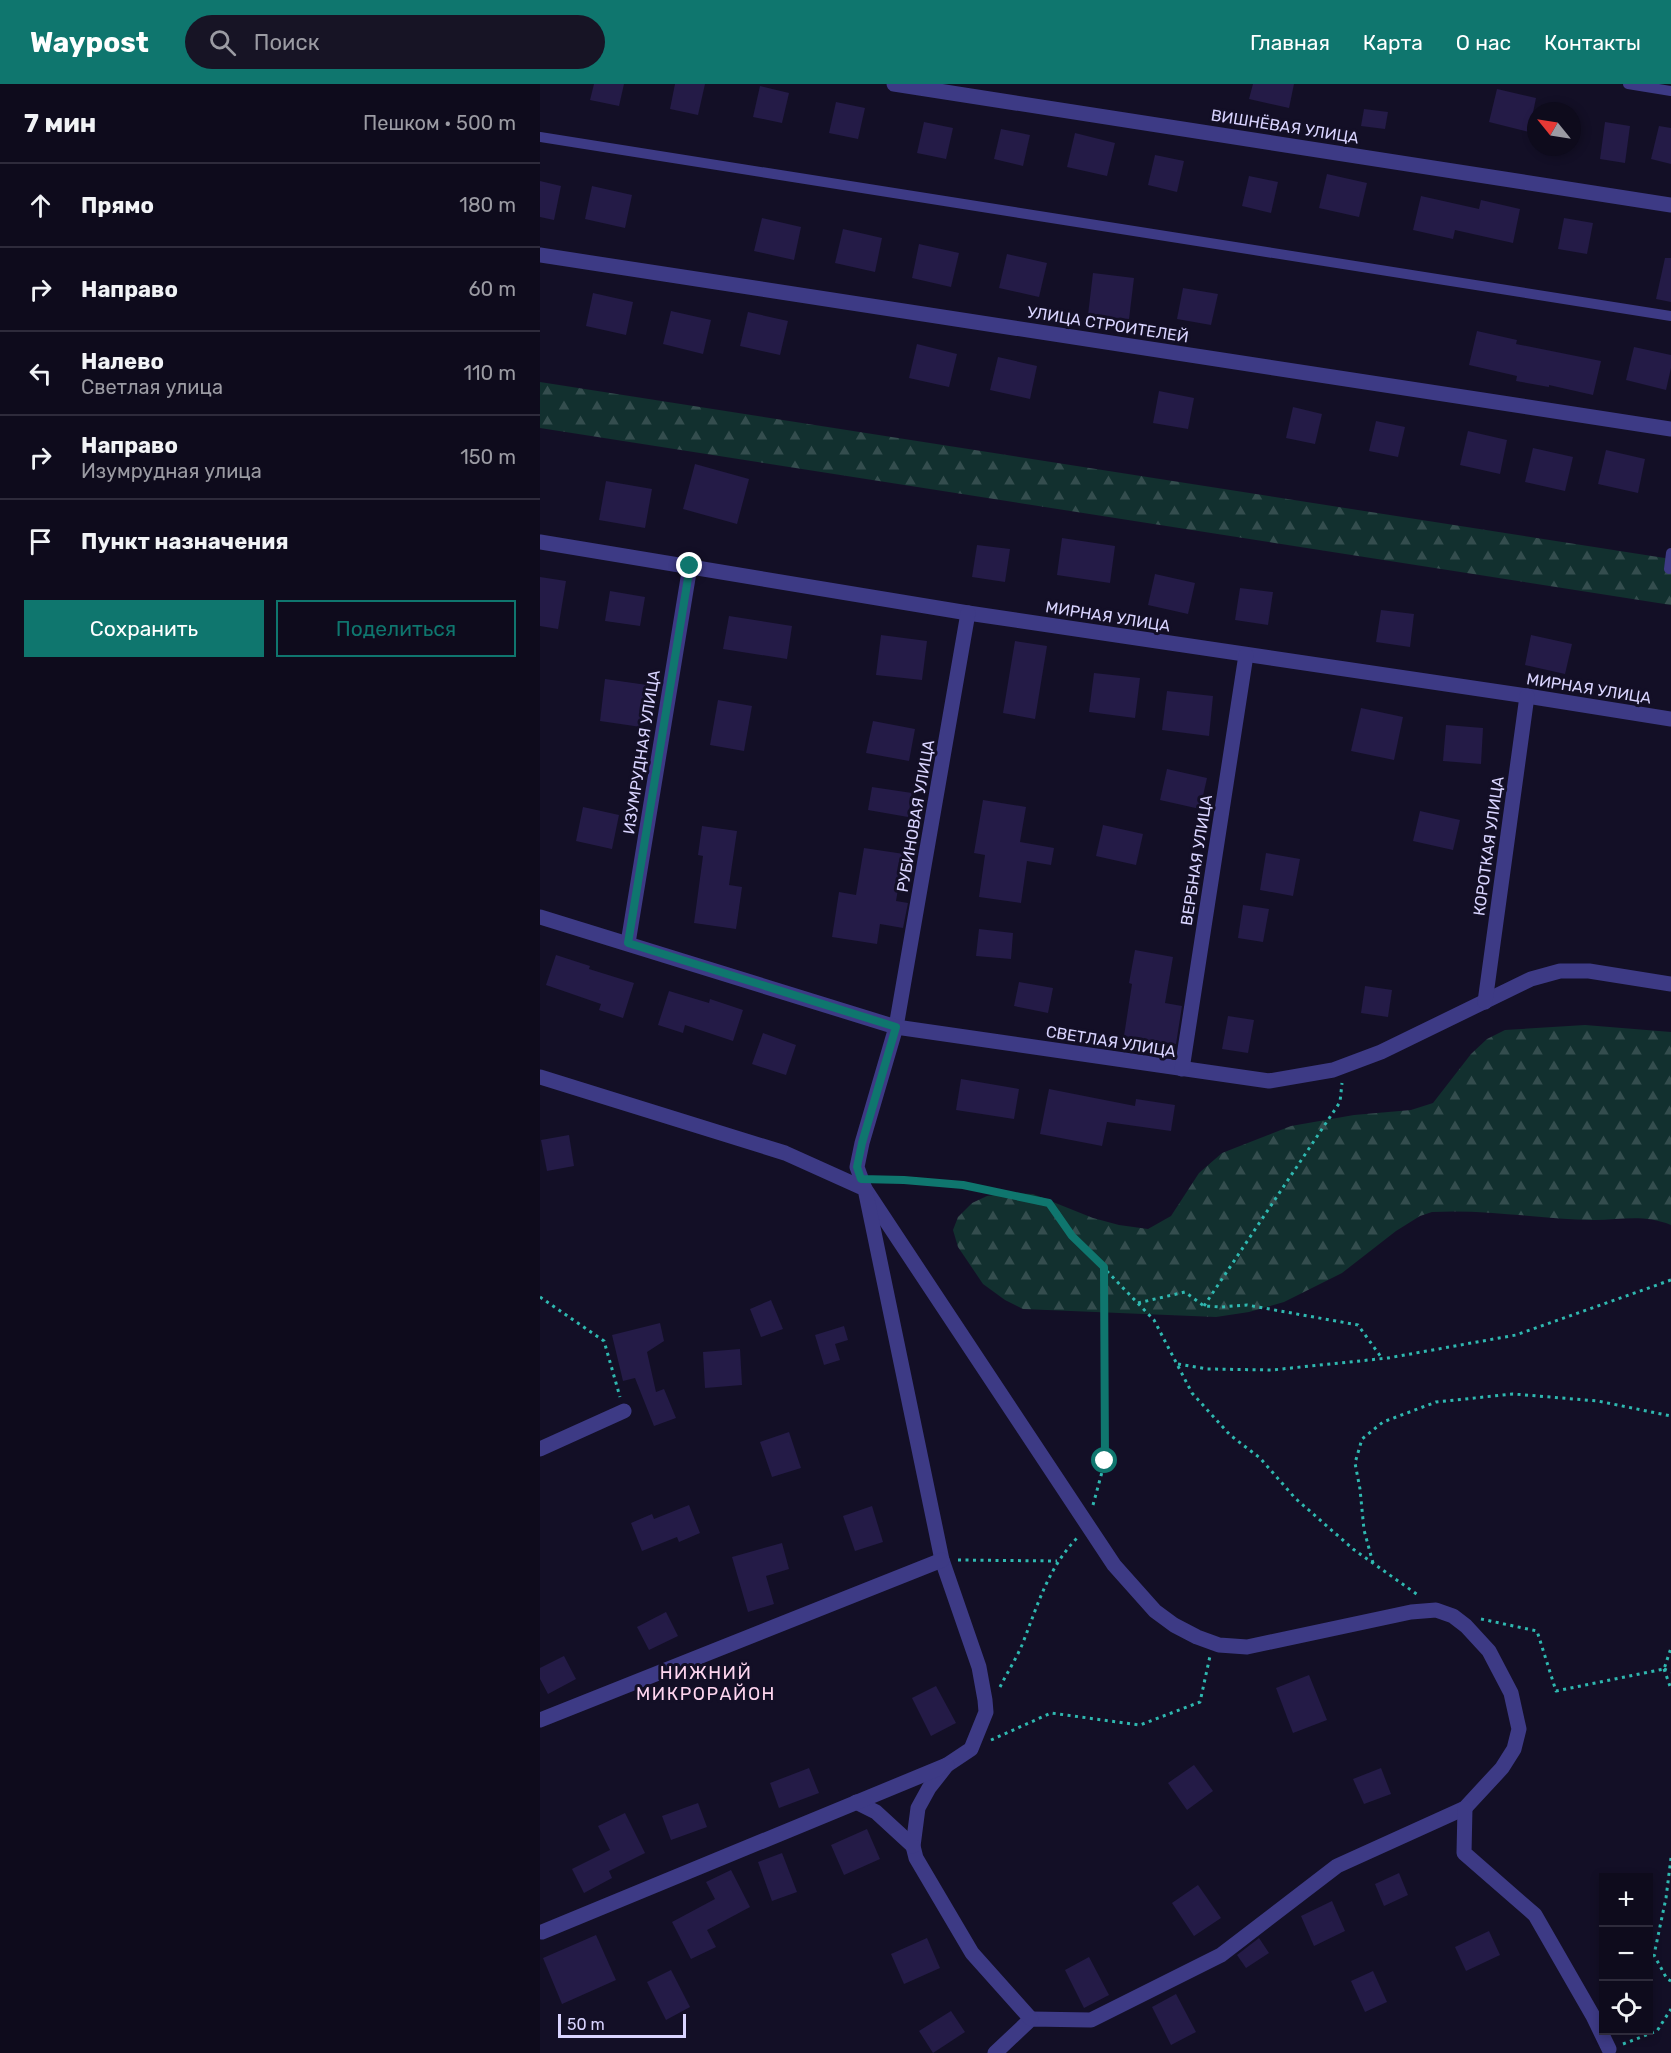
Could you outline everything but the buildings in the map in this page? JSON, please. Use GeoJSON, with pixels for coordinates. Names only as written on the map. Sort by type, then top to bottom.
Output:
{"type":"FeatureCollection","features":[{"type":"Feature","properties":{"kind":"street","name":"ВИШНЁВАЯ УЛИЦА"},"geometry":{"type":"LineString","coordinates":[[894,84],[1671,205]]}},
{"type":"Feature","properties":{"kind":"street","name":"УЛИЦА СТРОИТЕЛЕЙ"},"geometry":{"type":"LineString","coordinates":[[540,255],[1671,429]]}},
{"type":"Feature","properties":{"kind":"street","name":"МИРНАЯ УЛИЦА"},"geometry":{"type":"LineString","coordinates":[[540,542],[968,613],[1527,696],[1671,720]]}},
{"type":"Feature","properties":{"kind":"street","name":"ИЗУМРУДНАЯ УЛИЦА"},"geometry":{"type":"LineString","coordinates":[[628,943],[690,566]]}},
{"type":"Feature","properties":{"kind":"street","name":"РУБИНОВАЯ УЛИЦА"},"geometry":{"type":"LineString","coordinates":[[968,613],[896,1027],[857,1167],[863,1184],[942,1560],[979,1667],[986,1712]]}},
{"type":"Feature","properties":{"kind":"street","name":"ВЕРБНАЯ УЛИЦА"},"geometry":{"type":"LineString","coordinates":[[1182,1070],[1246,655]]}},
{"type":"Feature","properties":{"kind":"street","name":"КОРОТКАЯ УЛИЦА"},"geometry":{"type":"LineString","coordinates":[[1485,1002],[1527,696]]}},
{"type":"Feature","properties":{"kind":"street","name":"СВЕТЛАЯ УЛИЦА"},"geometry":{"type":"LineString","coordinates":[[540,917],[896,1027],[1269,1081],[1333,1070],[1381,1052],[1531,979],[1560,971],[1589,971],[1671,984]]}},
{"type":"Feature","properties":{"kind":"street"},"geometry":{"type":"LineString","coordinates":[[540,1077],[785,1153],[863,1184],[1114,1565],[1155,1611],[1174,1625],[1212,1642],[1247,1647],[1410,1612],[1436,1610],[1453,1616],[1466,1626],[1489,1651],[1511,1693],[1519,1729],[1514,1749],[1502,1768],[1465,1808],[1337,1866],[1221,1955],[1091,2020],[1031,2019],[995,2053]]}},
{"type":"Feature","properties":{"kind":"street"},"geometry":{"type":"LineString","coordinates":[[540,1449],[624,1410]]}},
{"type":"Feature","properties":{"kind":"street"},"geometry":{"type":"LineString","coordinates":[[540,1720],[942,1560]]}},
{"type":"Feature","properties":{"kind":"street"},"geometry":{"type":"LineString","coordinates":[[542,1932],[946,1765],[970,1749],[986,1712]]}},
{"type":"Feature","properties":{"kind":"street"},"geometry":{"type":"LineString","coordinates":[[946,1765],[918,1808],[913,1846],[916,1858],[972,1953],[1031,2019]]}},
{"type":"Feature","properties":{"kind":"street"},"geometry":{"type":"LineString","coordinates":[[856,1802],[876,1812],[913,1846]]}},
{"type":"Feature","properties":{"kind":"street"},"geometry":{"type":"LineString","coordinates":[[1465,1808],[1464,1853],[1535,1915],[1593,2016],[1609,2049]]}},
{"type":"Feature","properties":{"kind":"lane"},"geometry":{"type":"LineString","coordinates":[[1628,84],[1671,91]]}},
{"type":"Feature","properties":{"kind":"lane"},"geometry":{"type":"LineString","coordinates":[[540,137],[1671,316]]}},
{"type":"Feature","properties":{"kind":"lane"},"geometry":{"type":"LineString","coordinates":[[1668,569],[1671,553]]}},
{"type":"Feature","properties":{"kind":"path"},"geometry":{"type":"LineString","coordinates":[[1204,1306],[1340,1102],[1343,1066]]}},
{"type":"Feature","properties":{"kind":"path"},"geometry":{"type":"LineString","coordinates":[[863,1184],[904,1180],[963,1185],[1049,1203],[1072,1236],[1154,1320],[1192,1392],[1230,1435],[1260,1458],[1295,1498],[1353,1549],[1407,1586],[1436,1610]]}},
{"type":"Feature","properties":{"kind":"path"},"geometry":{"type":"LineString","coordinates":[[986,1712],[1021,1647],[1043,1587],[1064,1551],[1088,1526],[1105,1461],[1104,1267]]}},
{"type":"Feature","properties":{"kind":"path"},"geometry":{"type":"LineString","coordinates":[[1177,1364],[1207,1369],[1272,1370],[1382,1358],[1516,1335],[1671,1280]]}},
{"type":"Feature","properties":{"kind":"path"},"geometry":{"type":"LineString","coordinates":[[1138,1303],[1185,1292],[1204,1306],[1247,1305],[1358,1325],[1382,1358]]}},
{"type":"Feature","properties":{"kind":"path"},"geometry":{"type":"LineString","coordinates":[[540,1297],[604,1341],[624,1410]]}},
{"type":"Feature","properties":{"kind":"path"},"geometry":{"type":"LineString","coordinates":[[1373,1563],[1364,1530],[1355,1463],[1362,1439],[1383,1422],[1436,1402],[1513,1394],[1598,1401],[1671,1416]]}},
{"type":"Feature","properties":{"kind":"path"},"geometry":{"type":"LineString","coordinates":[[942,1560],[1058,1561]]}},
{"type":"Feature","properties":{"kind":"path"},"geometry":{"type":"LineString","coordinates":[[1481,1619],[1537,1631],[1556,1691],[1664,1669],[1671,1672]]}},
{"type":"Feature","properties":{"kind":"path"},"geometry":{"type":"LineString","coordinates":[[970,1749],[1051,1713],[1140,1725],[1200,1702],[1212,1642]]}},
{"type":"Feature","properties":{"kind":"path"},"geometry":{"type":"LineString","coordinates":[[1671,1648],[1664,1669],[1671,1689]]}},
{"type":"Feature","properties":{"kind":"path"},"geometry":{"type":"LineString","coordinates":[[1671,1858],[1666,1898],[1654,1955],[1667,1979],[1671,1981]]}},
{"type":"Feature","properties":{"kind":"path"},"geometry":{"type":"LineString","coordinates":[[1609,2049],[1657,2031],[1671,2009]]}},
{"type":"Feature","properties":{"kind":"green space"},"geometry":{"type":"Polygon","coordinates":[[[540,382],[1671,559],[1671,605],[540,428],[540,382]]]}},
{"type":"Feature","properties":{"kind":"green space"},"geometry":{"type":"Polygon","coordinates":[[[1585,1025],[1671,1032],[1671,1225],[1632,1218],[1594,1220],[1452,1211],[1432,1212],[1420,1216],[1396,1231],[1342,1273],[1284,1302],[1249,1312],[1216,1317],[1023,1309],[1005,1300],[983,1284],[958,1247],[953,1230],[958,1217],[972,1203],[987,1196],[1012,1193],[1033,1194],[1093,1218],[1148,1229],[1171,1216],[1199,1173],[1222,1153],[1291,1126],[1354,1115],[1411,1110],[1433,1103],[1471,1054],[1487,1039],[1505,1030],[1585,1025]]]}},
{"type":"Feature","properties":{"kind":"district","name":"НИЖНИЙ МИКРОРАЙОН"},"geometry":{"type":"Point","coordinates":[706,1683]}},
{"type":"Feature","properties":{"kind":"route"},"geometry":{"type":"LineString","coordinates":[[690,566],[628,943],[896,1027],[862,1143],[857,1167],[861,1179],[963,1185],[1049,1203],[1072,1236],[1104,1267],[1105,1461]]}}]}
